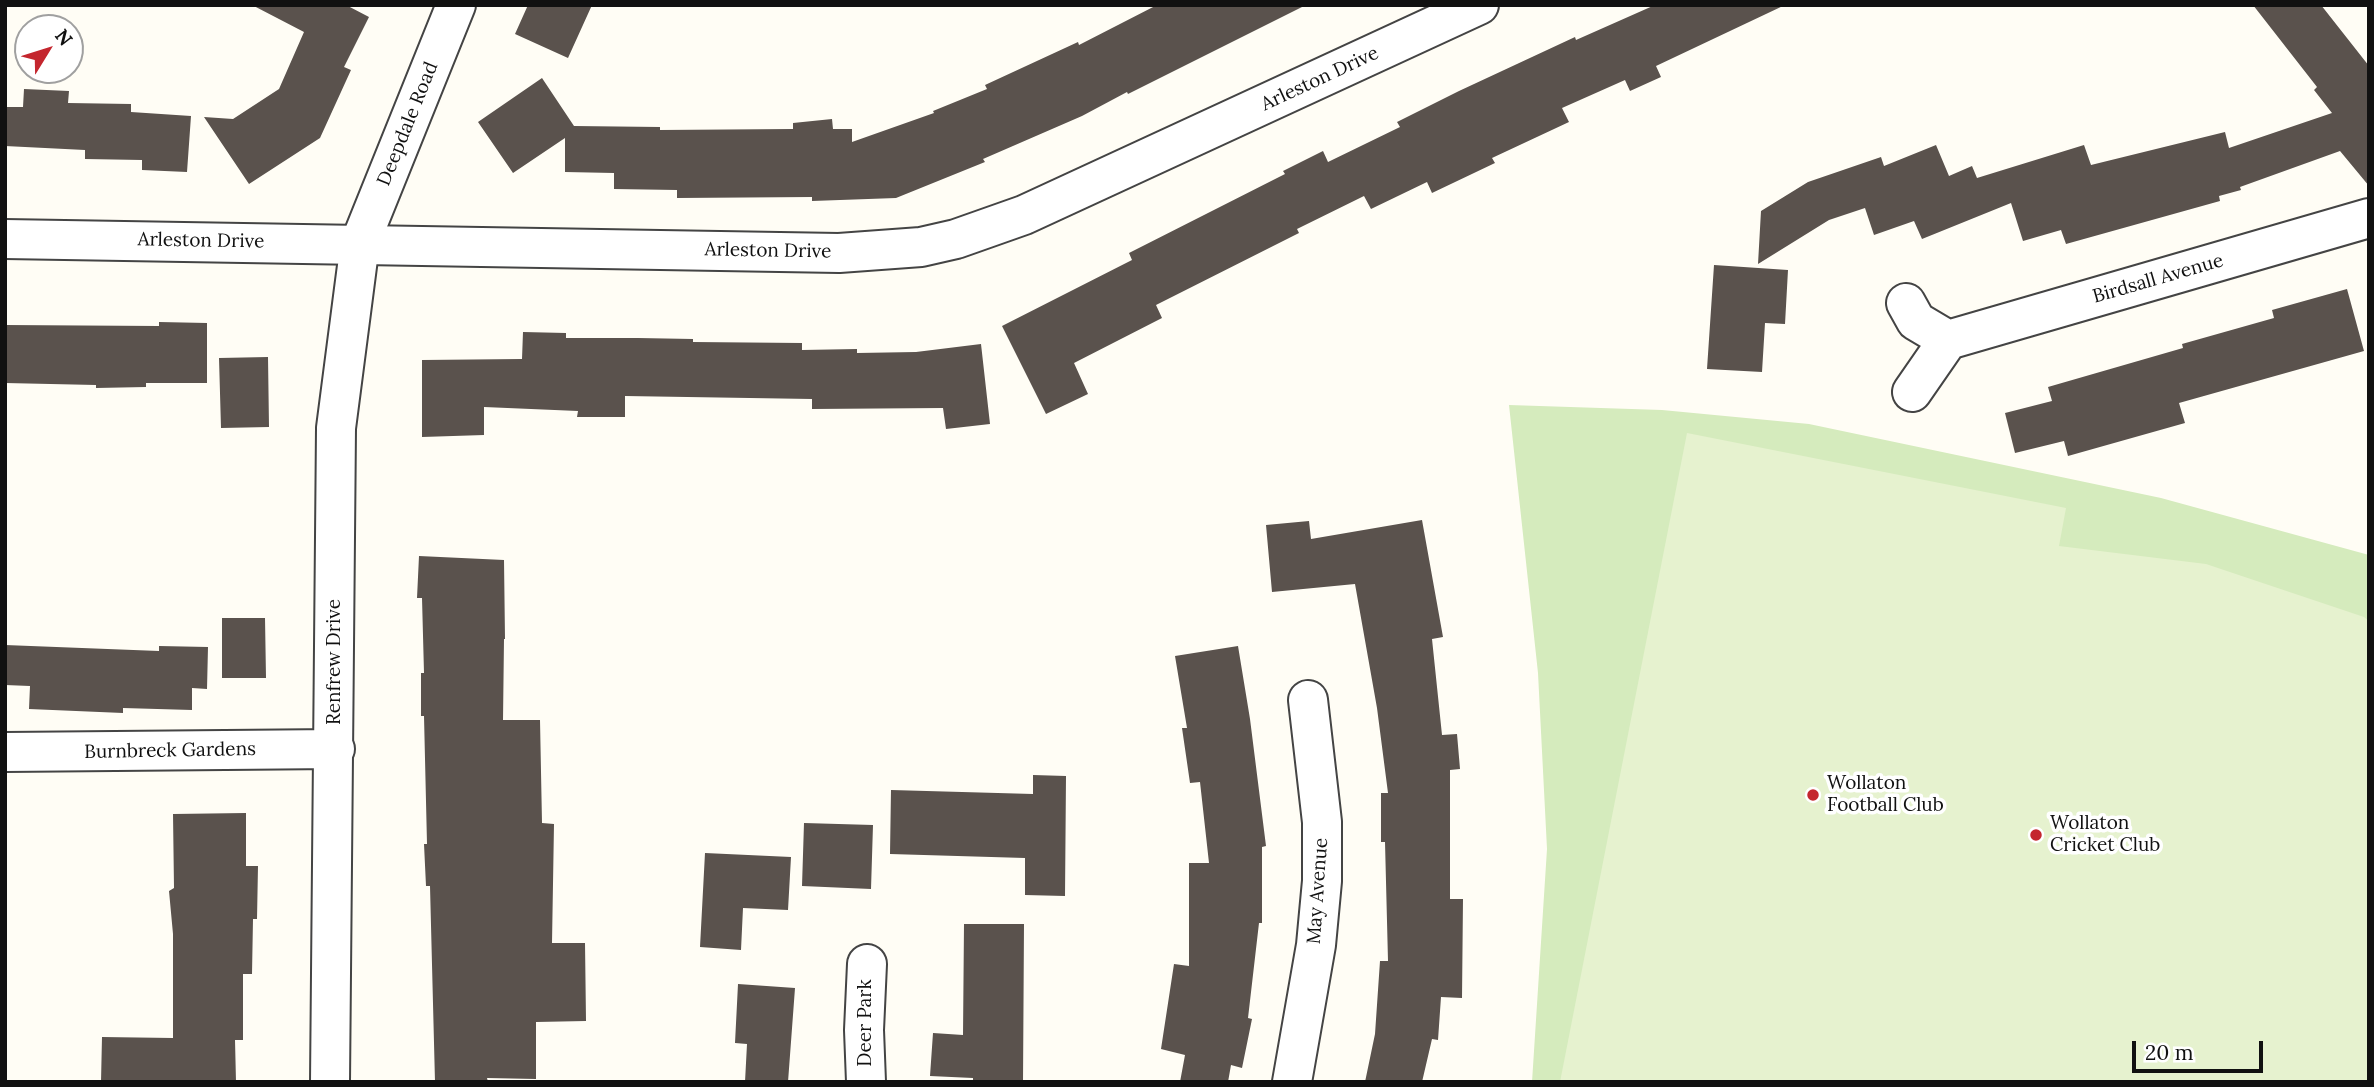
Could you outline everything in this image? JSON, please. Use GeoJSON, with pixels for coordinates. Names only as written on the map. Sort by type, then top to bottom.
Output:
{"type":"FeatureCollection","features":[{"type":"Feature","properties":{"kind":"street","name":"Deepdale Road"},"geometry":{"type":"LineString","coordinates":[[360,243],[456,5]]}},
{"type":"Feature","properties":{"kind":"street","name":"Arleston Drive"},"geometry":{"type":"LineString","coordinates":[[5,239],[839,253],[921,247],[956,239],[1024,215],[1479,5]]}},
{"type":"Feature","properties":{"kind":"street","name":"Birdsall Avenue"},"geometry":{"type":"LineString","coordinates":[[1948,340],[2369,218]]}},
{"type":"Feature","properties":{"kind":"street","name":"Renfrew Drive"},"geometry":{"type":"LineString","coordinates":[[330,1082],[336,428],[360,243]]}},
{"type":"Feature","properties":{"kind":"street"},"geometry":{"type":"LineString","coordinates":[[1906,303],[1916,321],[1948,340],[1912,392]]}},
{"type":"Feature","properties":{"kind":"street","name":"May Avenue"},"geometry":{"type":"LineString","coordinates":[[1292,1082],[1316,944],[1322,881],[1322,822],[1308,700]]}},
{"type":"Feature","properties":{"kind":"street","name":"Burnbreck Gardens"},"geometry":{"type":"LineString","coordinates":[[5,752],[335,749]]}},
{"type":"Feature","properties":{"kind":"street","name":"Deer Park"},"geometry":{"type":"LineString","coordinates":[[866,1082],[864,1030],[867,964]]}},
{"type":"Feature","properties":{"kind":"green space","name":"Wollaton Cricket Club"},"geometry":{"type":"Polygon","coordinates":[[[1509,405],[1662,410],[1809,424],[2161,498],[2369,555],[2369,1082],[1532,1082],[1547,849],[1538,673],[1509,405]]]}},
{"type":"Feature","properties":{"kind":"green space","name":"Wollaton Cricket Club"},"geometry":{"type":"Polygon","coordinates":[[[1687,433],[2066,508],[2059,546],[2206,564],[2364,617],[2369,621],[2369,1082],[1560,1082],[1687,433]]]}},
{"type":"Feature","properties":{"kind":"building"},"geometry":{"type":"Polygon","coordinates":[[[252,5],[346,5],[369,17],[344,67],[351,70],[320,138],[249,184],[204,117],[233,119],[279,89],[304,32],[252,5]]]}},
{"type":"Feature","properties":{"kind":"building"},"geometry":{"type":"Polygon","coordinates":[[[528,5],[592,5],[568,58],[515,34],[528,5]]]}},
{"type":"Feature","properties":{"kind":"building"},"geometry":{"type":"Polygon","coordinates":[[[1157,5],[1306,5],[1082,116],[983,159],[985,162],[896,198],[812,201],[812,197],[677,198],[677,190],[614,189],[614,173],[565,172],[565,138],[513,173],[478,122],[542,78],[574,126],[660,127],[660,130],[793,129],[793,123],[832,119],[833,129],[852,129],[852,142],[934,113],[933,111],[987,89],[985,85],[1078,42],[1079,45],[1157,5]]]}},
{"type":"Feature","properties":{"kind":"building"},"geometry":{"type":"Polygon","coordinates":[[[1655,5],[1785,5],[1656,66],[1661,77],[1630,91],[1625,80],[1562,108],[1569,122],[1492,158],[1495,163],[1432,193],[1427,182],[1371,209],[1364,196],[1297,229],[1299,233],[1156,305],[1162,318],[1074,363],[1088,394],[1046,414],[1002,326],[1132,260],[1129,253],[1285,174],[1283,171],[1323,151],[1328,162],[1400,127],[1397,122],[1459,91],[1575,37],[1576,40],[1655,5]]]}},
{"type":"Feature","properties":{"kind":"building"},"geometry":{"type":"Polygon","coordinates":[[[2253,5],[2321,5],[2369,66],[2369,186],[2340,151],[2240,187],[2241,190],[2219,196],[2220,201],[2066,244],[2061,230],[2023,241],[2011,203],[1922,239],[1914,221],[1874,235],[1865,208],[1829,220],[1758,264],[1761,211],[1808,182],[1881,157],[1884,166],[1936,145],[1949,176],[1972,166],[1977,178],[2084,145],[2091,165],[2225,132],[2229,148],[2332,113],[2314,90],[2317,87],[2253,5]]]}},
{"type":"Feature","properties":{"kind":"building"},"geometry":{"type":"Polygon","coordinates":[[[24,89],[69,91],[68,103],[131,104],[131,112],[191,116],[187,172],[142,170],[142,160],[85,159],[85,150],[5,146],[5,107],[23,107],[24,89]]]}},
{"type":"Feature","properties":{"kind":"building"},"geometry":{"type":"Polygon","coordinates":[[[1714,265],[1788,270],[1785,324],[1765,323],[1762,372],[1707,369],[1714,265]]]}},
{"type":"Feature","properties":{"kind":"building"},"geometry":{"type":"Polygon","coordinates":[[[2347,289],[2364,351],[2179,403],[2185,423],[2068,456],[2064,441],[2015,453],[2005,413],[2052,401],[2048,387],[2183,348],[2182,344],[2274,318],[2272,310],[2347,289]]]}},
{"type":"Feature","properties":{"kind":"building"},"geometry":{"type":"Polygon","coordinates":[[[159,322],[207,323],[207,383],[146,383],[146,387],[96,388],[96,385],[5,383],[5,325],[159,326],[159,322]]]}},
{"type":"Feature","properties":{"kind":"building"},"geometry":{"type":"Polygon","coordinates":[[[523,332],[566,333],[566,338],[802,343],[802,350],[857,349],[857,353],[916,352],[981,344],[990,424],[946,429],[943,408],[812,409],[812,399],[625,396],[625,417],[577,417],[578,411],[484,407],[484,435],[422,437],[422,360],[522,359],[523,332]]]}},
{"type":"Feature","properties":{"kind":"building"},"geometry":{"type":"Polygon","coordinates":[[[268,357],[269,427],[221,428],[219,358],[268,357]]]}},
{"type":"Feature","properties":{"kind":"building"},"geometry":{"type":"Polygon","coordinates":[[[1422,520],[1443,637],[1432,639],[1442,735],[1457,734],[1460,769],[1450,770],[1450,899],[1463,899],[1462,998],[1441,997],[1438,1040],[1432,1039],[1422,1082],[1365,1082],[1375,1034],[1380,961],[1388,961],[1381,793],[1388,793],[1377,708],[1355,584],[1272,592],[1266,525],[1309,521],[1311,539],[1422,520]]]}},
{"type":"Feature","properties":{"kind":"building"},"geometry":{"type":"Polygon","coordinates":[[[419,556],[504,560],[503,720],[540,720],[542,823],[554,824],[552,943],[585,943],[586,1021],[536,1022],[536,1079],[487,1078],[488,1082],[435,1082],[430,886],[426,886],[424,844],[427,844],[424,716],[421,716],[421,673],[424,673],[422,598],[417,598],[419,556]]]}},
{"type":"Feature","properties":{"kind":"building"},"geometry":{"type":"Polygon","coordinates":[[[222,618],[265,618],[266,678],[222,678],[222,618]]]}},
{"type":"Feature","properties":{"kind":"building"},"geometry":{"type":"Polygon","coordinates":[[[5,645],[159,651],[159,646],[208,647],[207,689],[192,688],[192,710],[123,708],[123,713],[29,709],[30,686],[5,685],[5,645]]]}},
{"type":"Feature","properties":{"kind":"building"},"geometry":{"type":"Polygon","coordinates":[[[1238,646],[1266,846],[1262,847],[1262,923],[1259,923],[1248,1018],[1252,1019],[1242,1068],[1231,1065],[1228,1082],[1180,1082],[1185,1055],[1161,1049],[1174,964],[1189,966],[1189,863],[1209,863],[1200,782],[1190,783],[1182,728],[1187,728],[1175,656],[1238,646]]]}},
{"type":"Feature","properties":{"kind":"building"},"geometry":{"type":"Polygon","coordinates":[[[1033,775],[1066,776],[1065,896],[1025,895],[1025,858],[890,854],[891,790],[1033,794],[1033,775]]]}},
{"type":"Feature","properties":{"kind":"building"},"geometry":{"type":"Polygon","coordinates":[[[246,813],[246,866],[258,866],[257,919],[253,919],[252,974],[243,974],[243,1040],[235,1040],[236,1082],[101,1082],[102,1037],[173,1038],[173,934],[169,891],[174,888],[173,814],[246,813]]]}},
{"type":"Feature","properties":{"kind":"building"},"geometry":{"type":"Polygon","coordinates":[[[804,823],[873,825],[871,889],[802,886],[804,823]]]}},
{"type":"Feature","properties":{"kind":"building"},"geometry":{"type":"Polygon","coordinates":[[[705,853],[791,857],[788,910],[743,908],[741,950],[700,947],[705,853]]]}},
{"type":"Feature","properties":{"kind":"building"},"geometry":{"type":"Polygon","coordinates":[[[964,924],[1024,924],[1023,1082],[973,1082],[973,1078],[930,1076],[933,1033],[963,1035],[964,924]]]}},
{"type":"Feature","properties":{"kind":"building"},"geometry":{"type":"Polygon","coordinates":[[[738,984],[795,988],[788,1082],[745,1082],[747,1044],[735,1043],[738,984]]]}},
{"type":"Feature","properties":{"kind":"place","name":"Wollaton Football Club"},"geometry":{"type":"Point","coordinates":[1813,795]}},
{"type":"Feature","properties":{"kind":"place","name":"Wollaton Cricket Club"},"geometry":{"type":"Point","coordinates":[2036,835]}}]}
